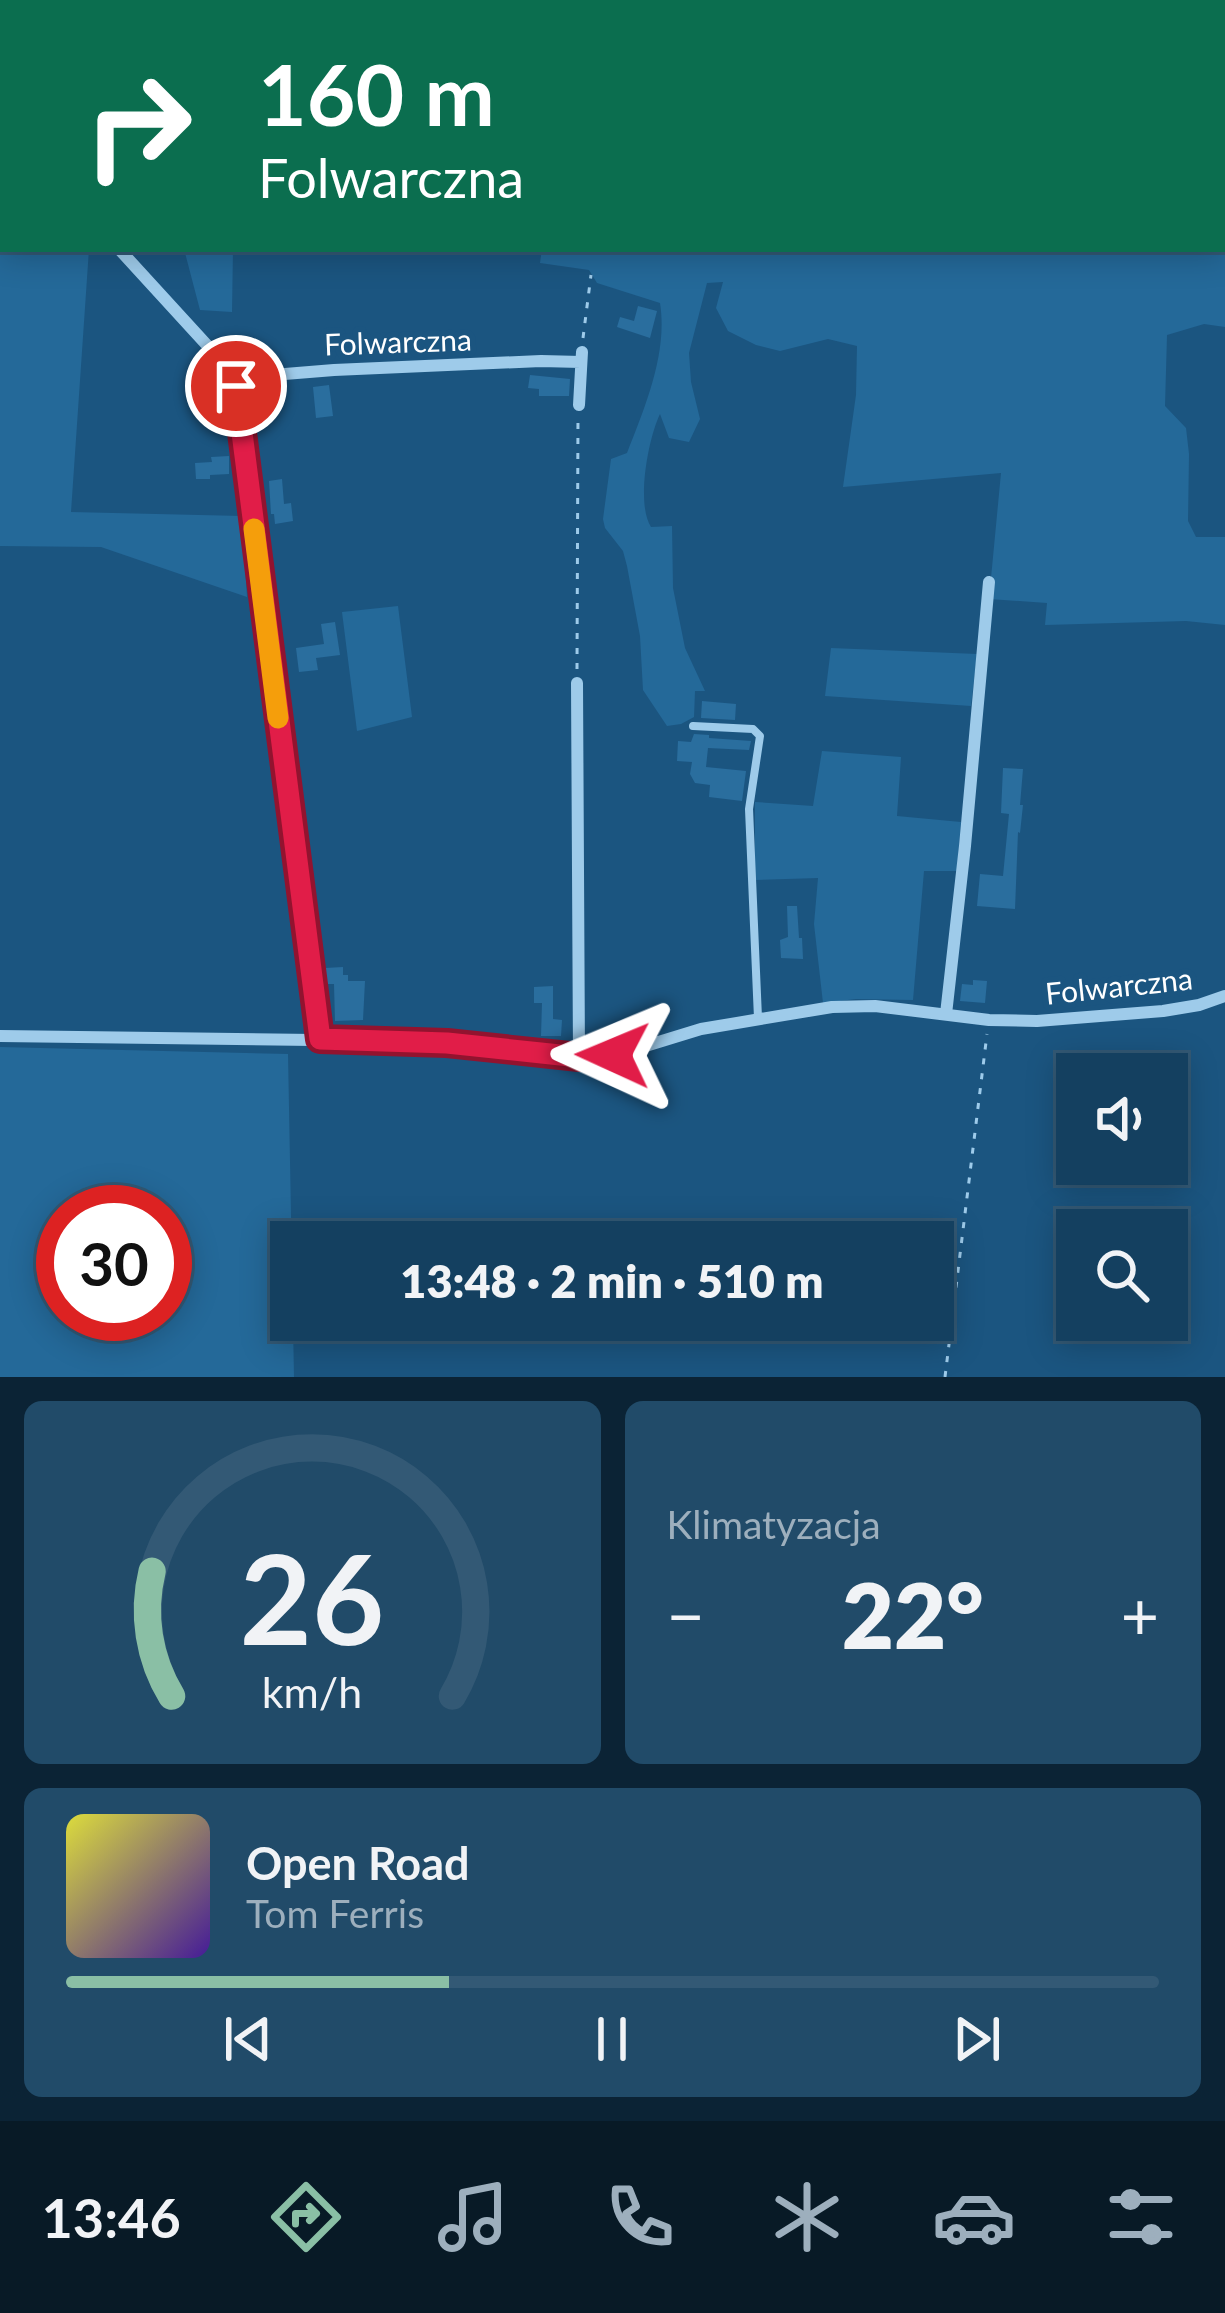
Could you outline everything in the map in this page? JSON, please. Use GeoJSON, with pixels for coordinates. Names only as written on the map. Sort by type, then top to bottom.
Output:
{"type":"FeatureCollection","features":[{"type":"Feature","properties":{"kind":"street"},"geometry":{"type":"LineString","coordinates":[[122,252],[237,378],[320,1039]]}},
{"type":"Feature","properties":{"kind":"street"},"geometry":{"type":"LineString","coordinates":[[579,405],[581,357]]}},
{"type":"Feature","properties":{"kind":"street","name":"Folwarczna"},"geometry":{"type":"LineString","coordinates":[[237,378],[581,357]]}},
{"type":"Feature","properties":{"kind":"street"},"geometry":{"type":"LineString","coordinates":[[946,1015],[989,582]]}},
{"type":"Feature","properties":{"kind":"street"},"geometry":{"type":"LineString","coordinates":[[577,683],[579,1057]]}},
{"type":"Feature","properties":{"kind":"street","name":"Folwarczna"},"geometry":{"type":"LineString","coordinates":[[0,1036],[447,1043],[579,1057],[613,1055],[695,1030],[758,1018],[860,1005],[1037,1021],[1125,1016],[1225,996]]}},
{"type":"Feature","properties":{"kind":"lane"},"geometry":{"type":"LineString","coordinates":[[693,726],[753,729],[760,736],[748,809],[758,1018]]}},
{"type":"Feature","properties":{"kind":"path"},"geometry":{"type":"LineString","coordinates":[[581,357],[591,275]]}},
{"type":"Feature","properties":{"kind":"path"},"geometry":{"type":"LineString","coordinates":[[577,683],[579,405]]}},
{"type":"Feature","properties":{"kind":"path"},"geometry":{"type":"LineString","coordinates":[[945,1377],[989,1020]]}},
{"type":"Feature","properties":{"kind":"shaded area"},"geometry":{"type":"Polygon","coordinates":[[[0,252],[89,252],[71,512],[242,516],[247,597],[101,547],[0,546],[0,252]]]}},
{"type":"Feature","properties":{"kind":"shaded area"},"geometry":{"type":"Polygon","coordinates":[[[185,252],[233,252],[232,312],[200,310],[185,252]]]}},
{"type":"Feature","properties":{"kind":"shaded area"},"geometry":{"type":"Polygon","coordinates":[[[542,252],[1225,252],[1225,327],[1204,324],[1167,335],[1165,406],[1186,428],[1188,521],[1196,537],[1225,537],[1225,625],[1186,621],[1045,625],[1047,603],[989,599],[1001,473],[843,487],[856,395],[857,346],[828,339],[780,351],[756,345],[728,331],[716,308],[723,282],[707,283],[689,353],[700,419],[689,442],[669,438],[660,414],[645,471],[644,503],[651,527],[672,526],[673,588],[685,648],[705,691],[695,691],[694,717],[667,726],[643,690],[640,636],[627,566],[603,519],[611,459],[627,453],[653,380],[661,341],[660,303],[597,283],[589,270],[540,263],[542,252]]]}},
{"type":"Feature","properties":{"kind":"shaded area"},"geometry":{"type":"Polygon","coordinates":[[[398,606],[412,717],[357,731],[342,612],[398,606]]]}},
{"type":"Feature","properties":{"kind":"shaded area"},"geometry":{"type":"Polygon","coordinates":[[[831,648],[977,654],[971,706],[825,696],[831,648]]]}},
{"type":"Feature","properties":{"kind":"shaded area"},"geometry":{"type":"Polygon","coordinates":[[[822,751],[901,757],[897,816],[961,822],[957,871],[924,871],[913,1000],[823,1003],[814,924],[818,878],[755,880],[755,802],[813,806],[822,751]]]}},
{"type":"Feature","properties":{"kind":"shaded area"},"geometry":{"type":"Polygon","coordinates":[[[0,1047],[288,1054],[291,1221],[270,1221],[270,1341],[293,1341],[294,1377],[0,1377],[0,1047]]]}},
{"type":"Feature","properties":{"kind":"building"},"geometry":{"type":"Polygon","coordinates":[[[638,306],[657,311],[650,338],[617,327],[620,317],[634,321],[638,306]]]}},
{"type":"Feature","properties":{"kind":"building"},"geometry":{"type":"Polygon","coordinates":[[[530,375],[570,379],[569,396],[539,396],[539,389],[528,388],[530,375]]]}},
{"type":"Feature","properties":{"kind":"building"},"geometry":{"type":"Polygon","coordinates":[[[329,385],[333,416],[316,418],[313,387],[329,385]]]}},
{"type":"Feature","properties":{"kind":"building"},"geometry":{"type":"Polygon","coordinates":[[[229,456],[229,474],[196,479],[195,463],[229,456]]]}},
{"type":"Feature","properties":{"kind":"building"},"geometry":{"type":"Polygon","coordinates":[[[282,479],[284,504],[291,503],[293,521],[275,524],[269,481],[282,479]]]}},
{"type":"Feature","properties":{"kind":"building"},"geometry":{"type":"Polygon","coordinates":[[[335,622],[340,655],[316,658],[318,670],[299,672],[296,648],[324,644],[321,624],[335,622]]]}},
{"type":"Feature","properties":{"kind":"building"},"geometry":{"type":"Polygon","coordinates":[[[702,701],[736,704],[735,720],[701,718],[702,701]]]}},
{"type":"Feature","properties":{"kind":"building"},"geometry":{"type":"Polygon","coordinates":[[[694,734],[751,741],[749,750],[708,748],[706,767],[746,771],[742,801],[709,797],[710,785],[695,783],[690,774],[692,762],[677,761],[678,741],[691,742],[694,734]]]}},
{"type":"Feature","properties":{"kind":"building"},"geometry":{"type":"Polygon","coordinates":[[[1003,768],[1023,769],[1015,909],[977,906],[980,874],[1003,876],[1009,814],[1001,813],[1003,768]]]}},
{"type":"Feature","properties":{"kind":"building"},"geometry":{"type":"Polygon","coordinates":[[[787,906],[797,906],[803,959],[781,958],[780,940],[788,937],[787,906]]]}},
{"type":"Feature","properties":{"kind":"building"},"geometry":{"type":"Polygon","coordinates":[[[343,967],[348,981],[365,981],[363,1020],[335,1021],[334,984],[326,984],[325,968],[343,967]]]}},
{"type":"Feature","properties":{"kind":"building"},"geometry":{"type":"Polygon","coordinates":[[[973,980],[987,981],[985,1003],[960,1001],[962,984],[973,985],[973,980]]]}},
{"type":"Feature","properties":{"kind":"building"},"geometry":{"type":"Polygon","coordinates":[[[553,986],[553,1019],[562,1020],[561,1036],[541,1036],[542,1003],[534,1003],[534,987],[553,986]]]}},
{"type":"Feature","properties":{"kind":"slow traffic"},"geometry":{"type":"LineString","coordinates":[[254,529],[278,718]]}},
{"type":"Feature","properties":{"kind":"route"},"geometry":{"type":"LineString","coordinates":[[236,386],[320,1039],[447,1043],[579,1057],[613,1055]]}}]}
